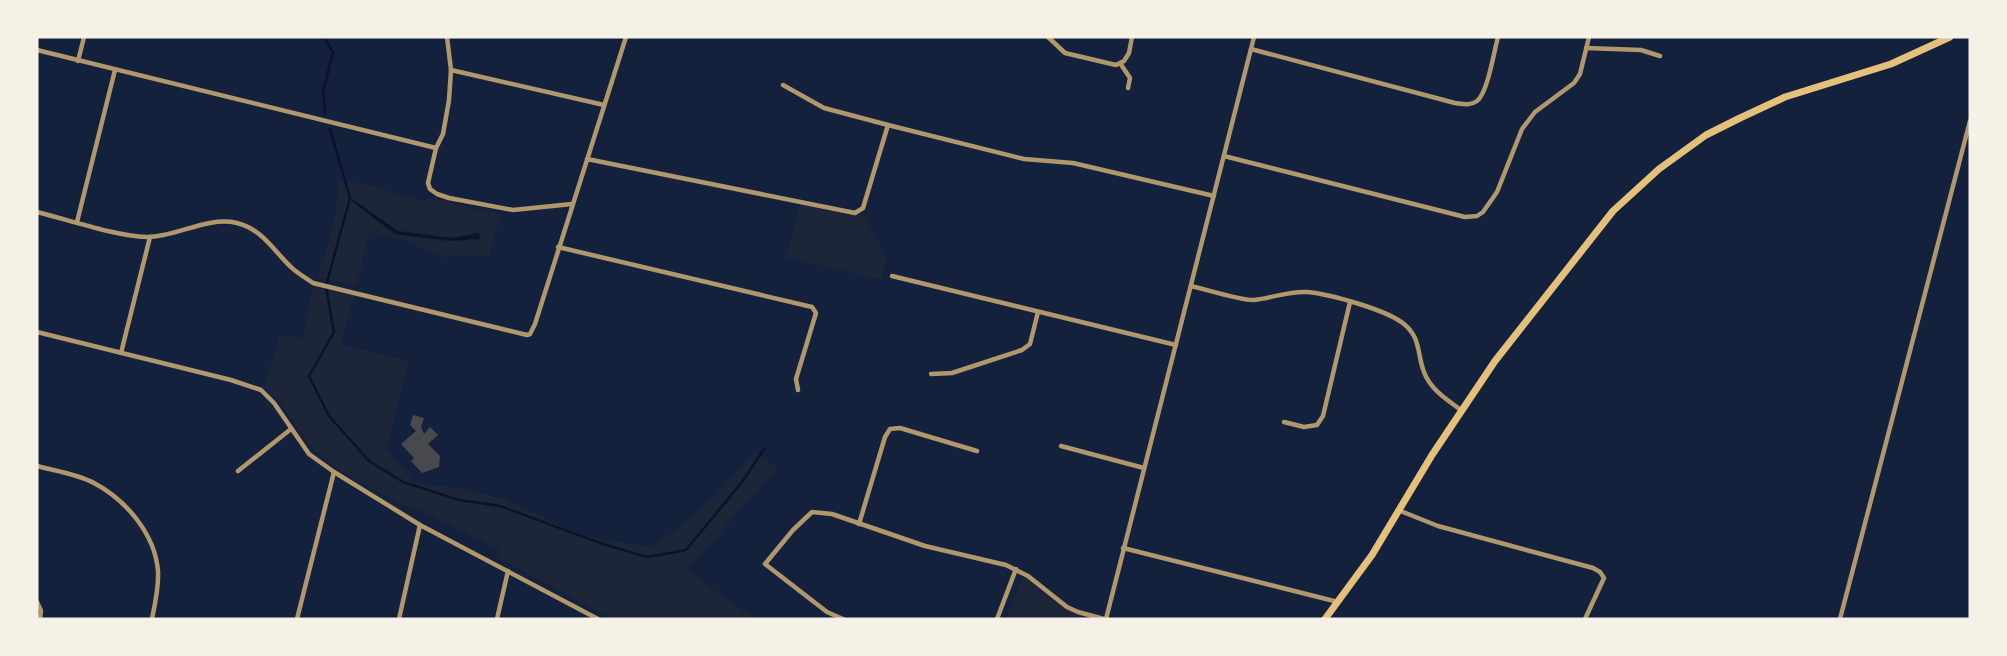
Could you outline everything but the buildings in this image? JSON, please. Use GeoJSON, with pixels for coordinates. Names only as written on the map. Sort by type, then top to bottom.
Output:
{"type":"FeatureCollection","features":[{"type":"Feature","properties":{"kind":"main road"},"geometry":{"type":"LineString","coordinates":[[1325,619],[1372,555],[1461,410],[1495,361],[1613,211],[1659,169],[1706,135],[1764,106],[1891,64],[1950,37]]}},
{"type":"Feature","properties":{"kind":"street"},"geometry":{"type":"LineString","coordinates":[[78,61],[84,37]]}},
{"type":"Feature","properties":{"kind":"street"},"geometry":{"type":"LineString","coordinates":[[447,37],[451,70],[449,100],[443,134],[436,148],[428,183],[430,189],[449,198],[513,210],[572,204]]}},
{"type":"Feature","properties":{"kind":"street"},"geometry":{"type":"LineString","coordinates":[[37,212],[128,235],[150,237],[204,223],[238,223],[268,240],[292,268],[313,283],[523,335],[530,334],[626,37]]}},
{"type":"Feature","properties":{"kind":"street"},"geometry":{"type":"LineString","coordinates":[[1048,37],[1065,53],[1116,65],[1124,61],[1129,53],[1132,37]]}},
{"type":"Feature","properties":{"kind":"street"},"geometry":{"type":"LineString","coordinates":[[843,619],[827,612],[765,564],[812,512],[832,514],[925,546],[1006,565],[1028,576],[1068,607],[1105,619],[1254,37]]}},
{"type":"Feature","properties":{"kind":"street"},"geometry":{"type":"LineString","coordinates":[[1251,49],[1470,105],[1478,100],[1483,92],[1498,37]]}},
{"type":"Feature","properties":{"kind":"street"},"geometry":{"type":"LineString","coordinates":[[1224,156],[1465,217],[1477,216],[1497,192],[1521,129],[1535,111],[1574,83],[1580,74],[1589,37]]}},
{"type":"Feature","properties":{"kind":"street"},"geometry":{"type":"LineString","coordinates":[[1586,48],[1641,50],[1660,57]]}},
{"type":"Feature","properties":{"kind":"street"},"geometry":{"type":"LineString","coordinates":[[37,50],[436,148]]}},
{"type":"Feature","properties":{"kind":"street"},"geometry":{"type":"LineString","coordinates":[[1120,63],[1130,78],[1128,88]]}},
{"type":"Feature","properties":{"kind":"street"},"geometry":{"type":"LineString","coordinates":[[77,222],[115,70]]}},
{"type":"Feature","properties":{"kind":"street"},"geometry":{"type":"LineString","coordinates":[[451,70],[604,105]]}},
{"type":"Feature","properties":{"kind":"street"},"geometry":{"type":"LineString","coordinates":[[783,85],[824,108],[888,125],[1024,159],[1073,163],[1214,196]]}},
{"type":"Feature","properties":{"kind":"street"},"geometry":{"type":"LineString","coordinates":[[1840,619],[1970,121]]}},
{"type":"Feature","properties":{"kind":"street"},"geometry":{"type":"LineString","coordinates":[[587,159],[855,213],[863,208],[888,125]]}},
{"type":"Feature","properties":{"kind":"street"},"geometry":{"type":"LineString","coordinates":[[121,353],[150,237]]}},
{"type":"Feature","properties":{"kind":"street"},"geometry":{"type":"LineString","coordinates":[[558,247],[812,307],[816,313],[796,379],[798,390]]}},
{"type":"Feature","properties":{"kind":"street"},"geometry":{"type":"LineString","coordinates":[[892,276],[1175,345]]}},
{"type":"Feature","properties":{"kind":"street"},"geometry":{"type":"LineString","coordinates":[[1191,286],[1252,300],[1308,292],[1383,313],[1402,322],[1414,335],[1424,373],[1430,383],[1444,398],[1461,410]]}},
{"type":"Feature","properties":{"kind":"street"},"geometry":{"type":"LineString","coordinates":[[1283,422],[1304,427],[1317,425],[1323,416],[1350,302]]}},
{"type":"Feature","properties":{"kind":"street"},"geometry":{"type":"LineString","coordinates":[[931,374],[952,373],[1022,350],[1030,344],[1038,312]]}},
{"type":"Feature","properties":{"kind":"street"},"geometry":{"type":"LineString","coordinates":[[37,332],[231,380],[261,390],[274,403],[309,454],[334,472],[420,524],[598,619]]}},
{"type":"Feature","properties":{"kind":"street"},"geometry":{"type":"LineString","coordinates":[[859,524],[890,429],[900,428],[977,452]]}},
{"type":"Feature","properties":{"kind":"street"},"geometry":{"type":"LineString","coordinates":[[238,471],[291,429]]}},
{"type":"Feature","properties":{"kind":"street"},"geometry":{"type":"LineString","coordinates":[[1061,446],[1144,468]]}},
{"type":"Feature","properties":{"kind":"street"},"geometry":{"type":"LineString","coordinates":[[37,466],[92,482],[119,500],[135,518],[147,535],[158,571],[154,619]]}},
{"type":"Feature","properties":{"kind":"street"},"geometry":{"type":"LineString","coordinates":[[297,619],[334,472]]}},
{"type":"Feature","properties":{"kind":"street"},"geometry":{"type":"LineString","coordinates":[[1398,510],[1438,526],[1600,572],[1604,578],[1602,585],[1585,619]]}},
{"type":"Feature","properties":{"kind":"street"},"geometry":{"type":"LineString","coordinates":[[399,619],[420,524]]}},
{"type":"Feature","properties":{"kind":"street"},"geometry":{"type":"LineString","coordinates":[[1123,548],[1339,602]]}},
{"type":"Feature","properties":{"kind":"street"},"geometry":{"type":"LineString","coordinates":[[997,619],[1016,569]]}},
{"type":"Feature","properties":{"kind":"street"},"geometry":{"type":"LineString","coordinates":[[497,619],[508,570]]}},
{"type":"Feature","properties":{"kind":"street"},"geometry":{"type":"LineString","coordinates":[[37,602],[41,611],[40,619]]}},
{"type":"Feature","properties":{"kind":"shaded area"},"geometry":{"type":"Polygon","coordinates":[[[338,180],[369,185],[420,201],[432,197],[501,214],[489,256],[441,257],[405,241],[370,231],[357,285],[317,277],[334,218],[338,180]]]}},
{"type":"Feature","properties":{"kind":"shaded area"},"geometry":{"type":"Polygon","coordinates":[[[349,199],[398,231],[451,238],[479,233],[480,239],[450,241],[395,234],[349,199]]]}},
{"type":"Feature","properties":{"kind":"shaded area"},"geometry":{"type":"Polygon","coordinates":[[[800,204],[849,216],[855,213],[865,218],[886,255],[882,280],[786,257],[800,204]]]}},
{"type":"Feature","properties":{"kind":"shaded area"},"geometry":{"type":"Polygon","coordinates":[[[314,285],[355,294],[341,344],[409,361],[387,449],[415,483],[456,488],[505,499],[565,528],[598,539],[655,547],[721,491],[754,451],[778,468],[687,570],[754,619],[612,619],[497,557],[499,549],[361,483],[325,460],[308,443],[278,401],[264,387],[280,335],[302,338],[314,285]]]}},
{"type":"Feature","properties":{"kind":"shaded area"},"geometry":{"type":"Polygon","coordinates":[[[1028,576],[1058,601],[1097,619],[1006,619],[1021,580],[1028,576]]]}},
{"type":"Feature","properties":{"kind":"waterway"},"geometry":{"type":"LineString","coordinates":[[324,37],[333,52],[323,92],[325,114]]}},
{"type":"Feature","properties":{"kind":"waterway"},"geometry":{"type":"LineString","coordinates":[[330,129],[350,198],[326,286],[334,332],[309,376],[329,416],[369,461],[403,482],[459,500],[500,506],[603,544],[647,557],[686,550],[742,482],[764,449]]}}]}
